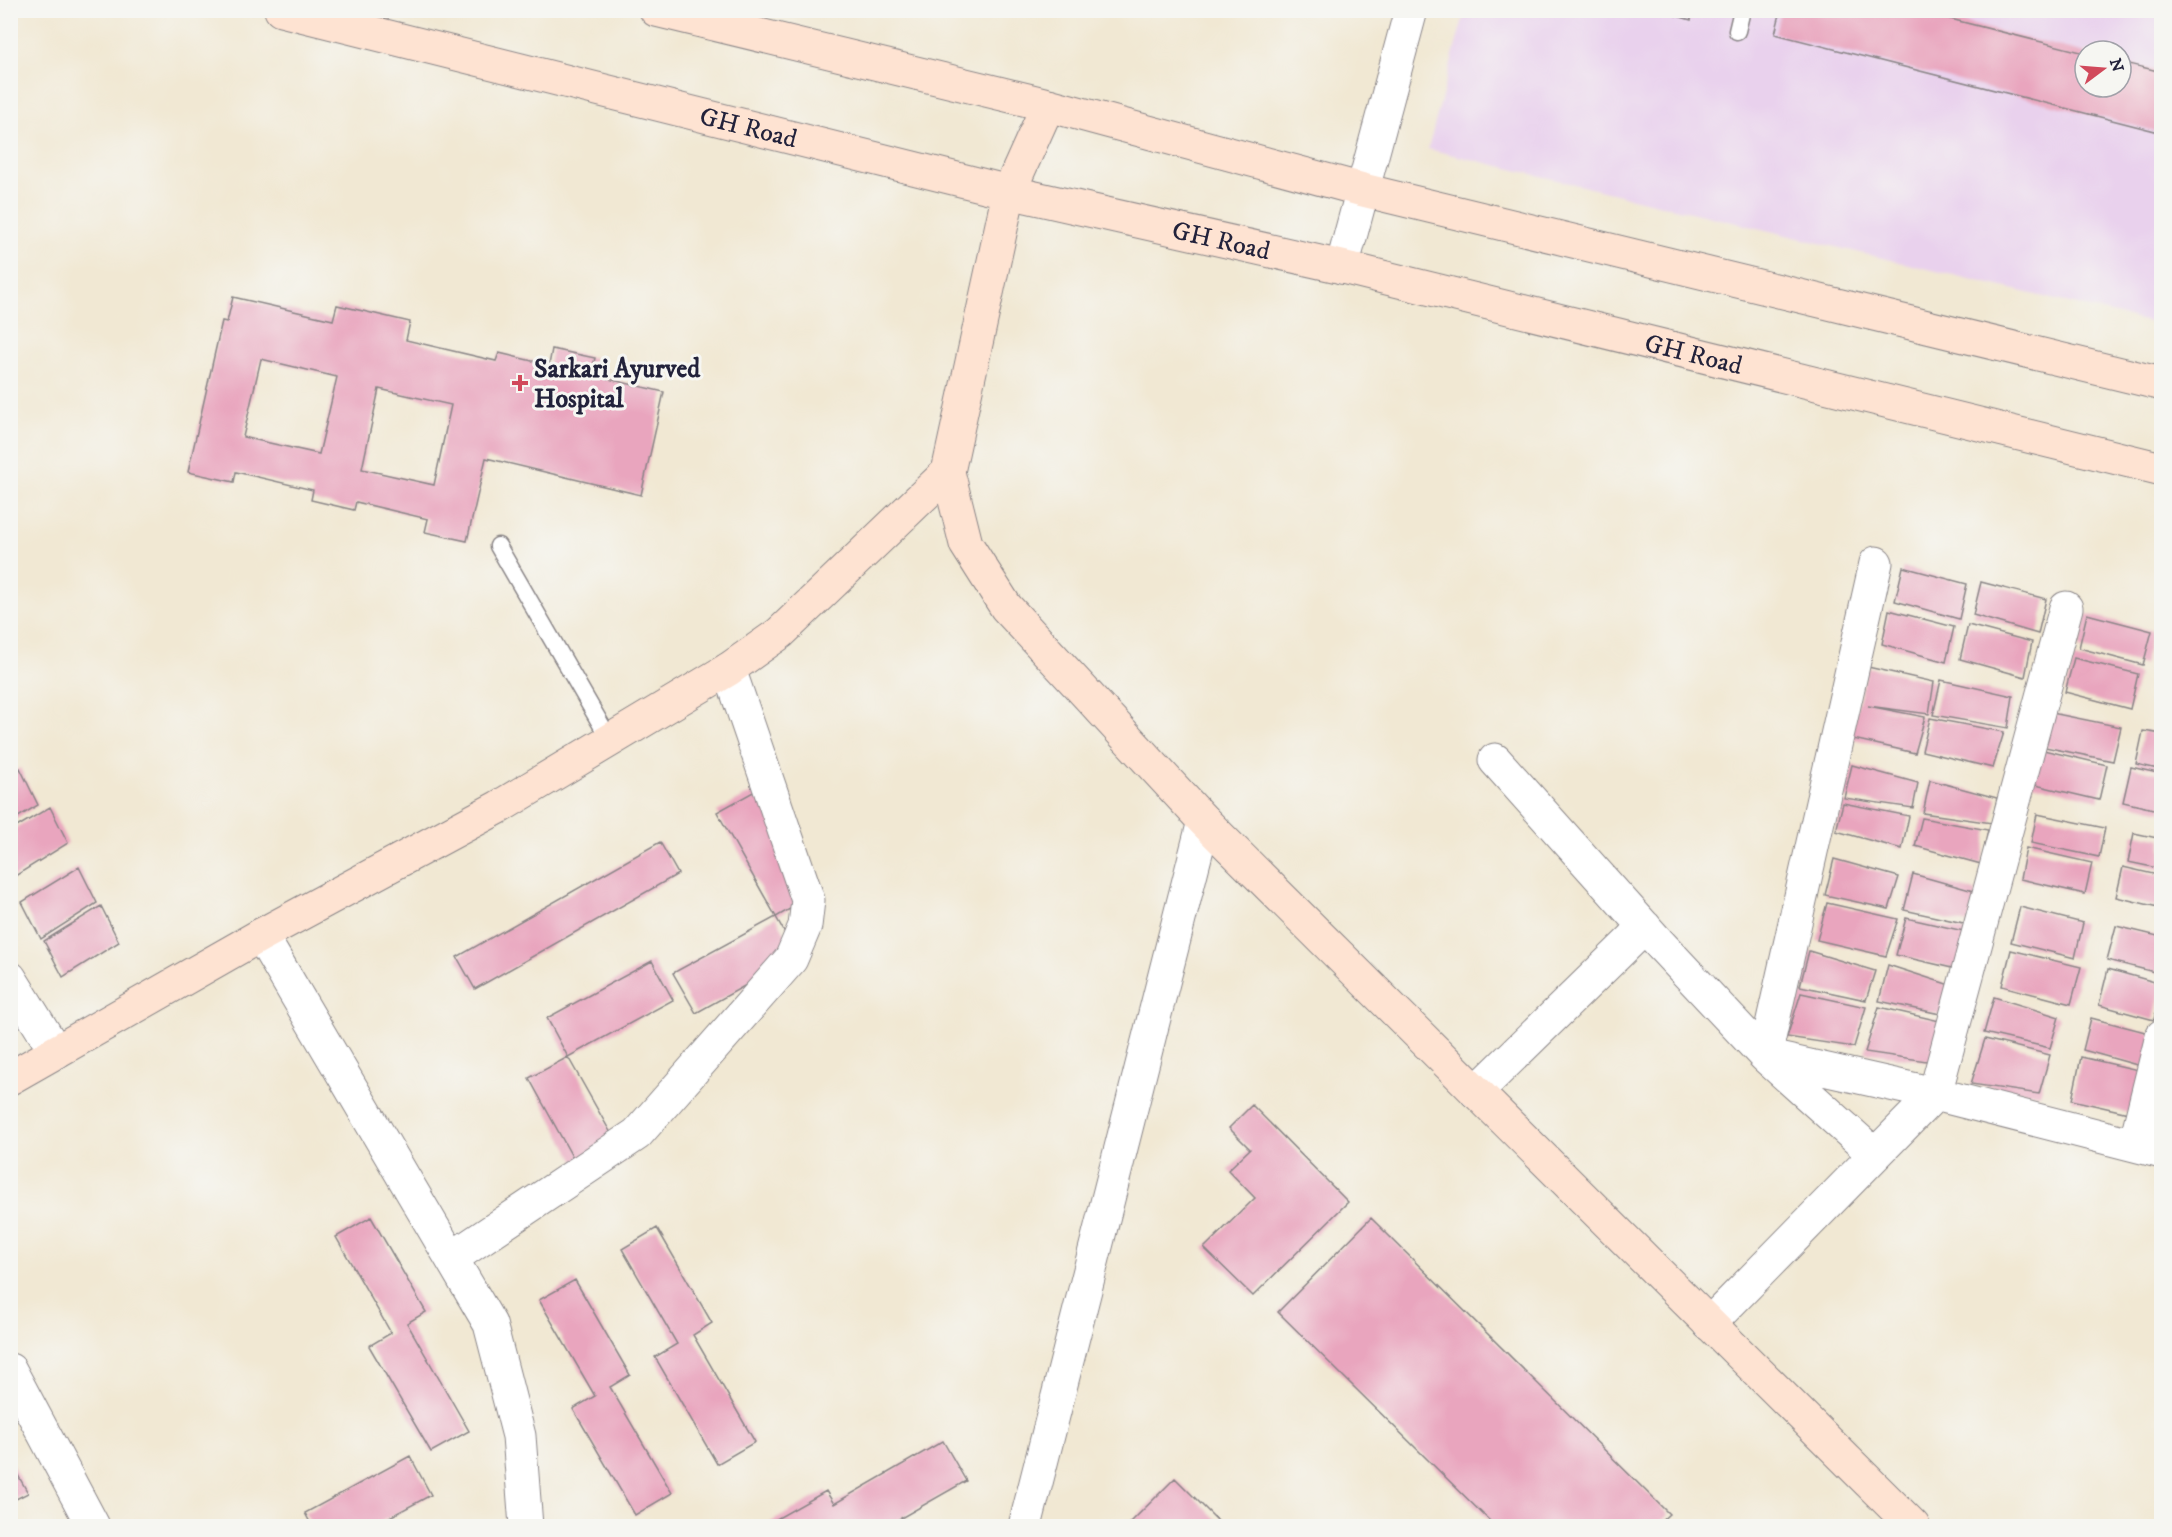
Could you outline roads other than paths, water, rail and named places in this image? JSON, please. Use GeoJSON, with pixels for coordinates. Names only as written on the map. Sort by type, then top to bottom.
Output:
{"type":"FeatureCollection","features":[{"type":"Feature","properties":{"kind":"main road","name":"GH Road"},"geometry":{"type":"LineString","coordinates":[[281,10],[1009,192],[1342,267],[2162,469]]}},
{"type":"Feature","properties":{"kind":"main road"},"geometry":{"type":"LineString","coordinates":[[656,10],[1047,105],[1363,190],[2162,384]]}},
{"type":"Feature","properties":{"kind":"main road"},"geometry":{"type":"LineString","coordinates":[[1047,105],[1009,192],[948,472],[966,544],[1006,607],[1204,821],[1913,1527]]}},
{"type":"Feature","properties":{"kind":"main road"},"geometry":{"type":"LineString","coordinates":[[10,1078],[261,935],[499,807],[729,669],[780,633],[948,472]]}},
{"type":"Feature","properties":{"kind":"street"},"geometry":{"type":"LineString","coordinates":[[1342,267],[1411,10]]}},
{"type":"Feature","properties":{"kind":"street"},"geometry":{"type":"LineString","coordinates":[[1765,1056],[1876,563]]}},
{"type":"Feature","properties":{"kind":"street"},"geometry":{"type":"LineString","coordinates":[[1709,1324],[1935,1094],[2066,608]]}},
{"type":"Feature","properties":{"kind":"street"},"geometry":{"type":"LineString","coordinates":[[452,1258],[638,1134],[791,959],[805,926],[808,900],[729,669]]}},
{"type":"Feature","properties":{"kind":"street"},"geometry":{"type":"LineString","coordinates":[[1495,760],[1765,1056],[1875,1155]]}},
{"type":"Feature","properties":{"kind":"street"},"geometry":{"type":"LineString","coordinates":[[1025,1527],[1204,821]]}},
{"type":"Feature","properties":{"kind":"street"},"geometry":{"type":"LineString","coordinates":[[1476,1092],[1645,927]]}},
{"type":"Feature","properties":{"kind":"street"},"geometry":{"type":"LineString","coordinates":[[261,935],[490,1324],[519,1436],[526,1527]]}},
{"type":"Feature","properties":{"kind":"street"},"geometry":{"type":"LineString","coordinates":[[10,978],[56,1052]]}},
{"type":"Feature","properties":{"kind":"street"},"geometry":{"type":"LineString","coordinates":[[1765,1056],[1935,1094],[2148,1148],[2162,1036]]}},
{"type":"Feature","properties":{"kind":"street"},"geometry":{"type":"LineString","coordinates":[[10,1370],[93,1527]]}},
{"type":"Feature","properties":{"kind":"lane"},"geometry":{"type":"LineString","coordinates":[[1737,31],[1742,10]]}},
{"type":"Feature","properties":{"kind":"lane"},"geometry":{"type":"LineString","coordinates":[[498,546],[610,740]]}},
{"type":"Feature","properties":{"kind":"place","name":"Sarkari Ayurved Hospital"},"geometry":{"type":"Point","coordinates":[520,383]}}]}
